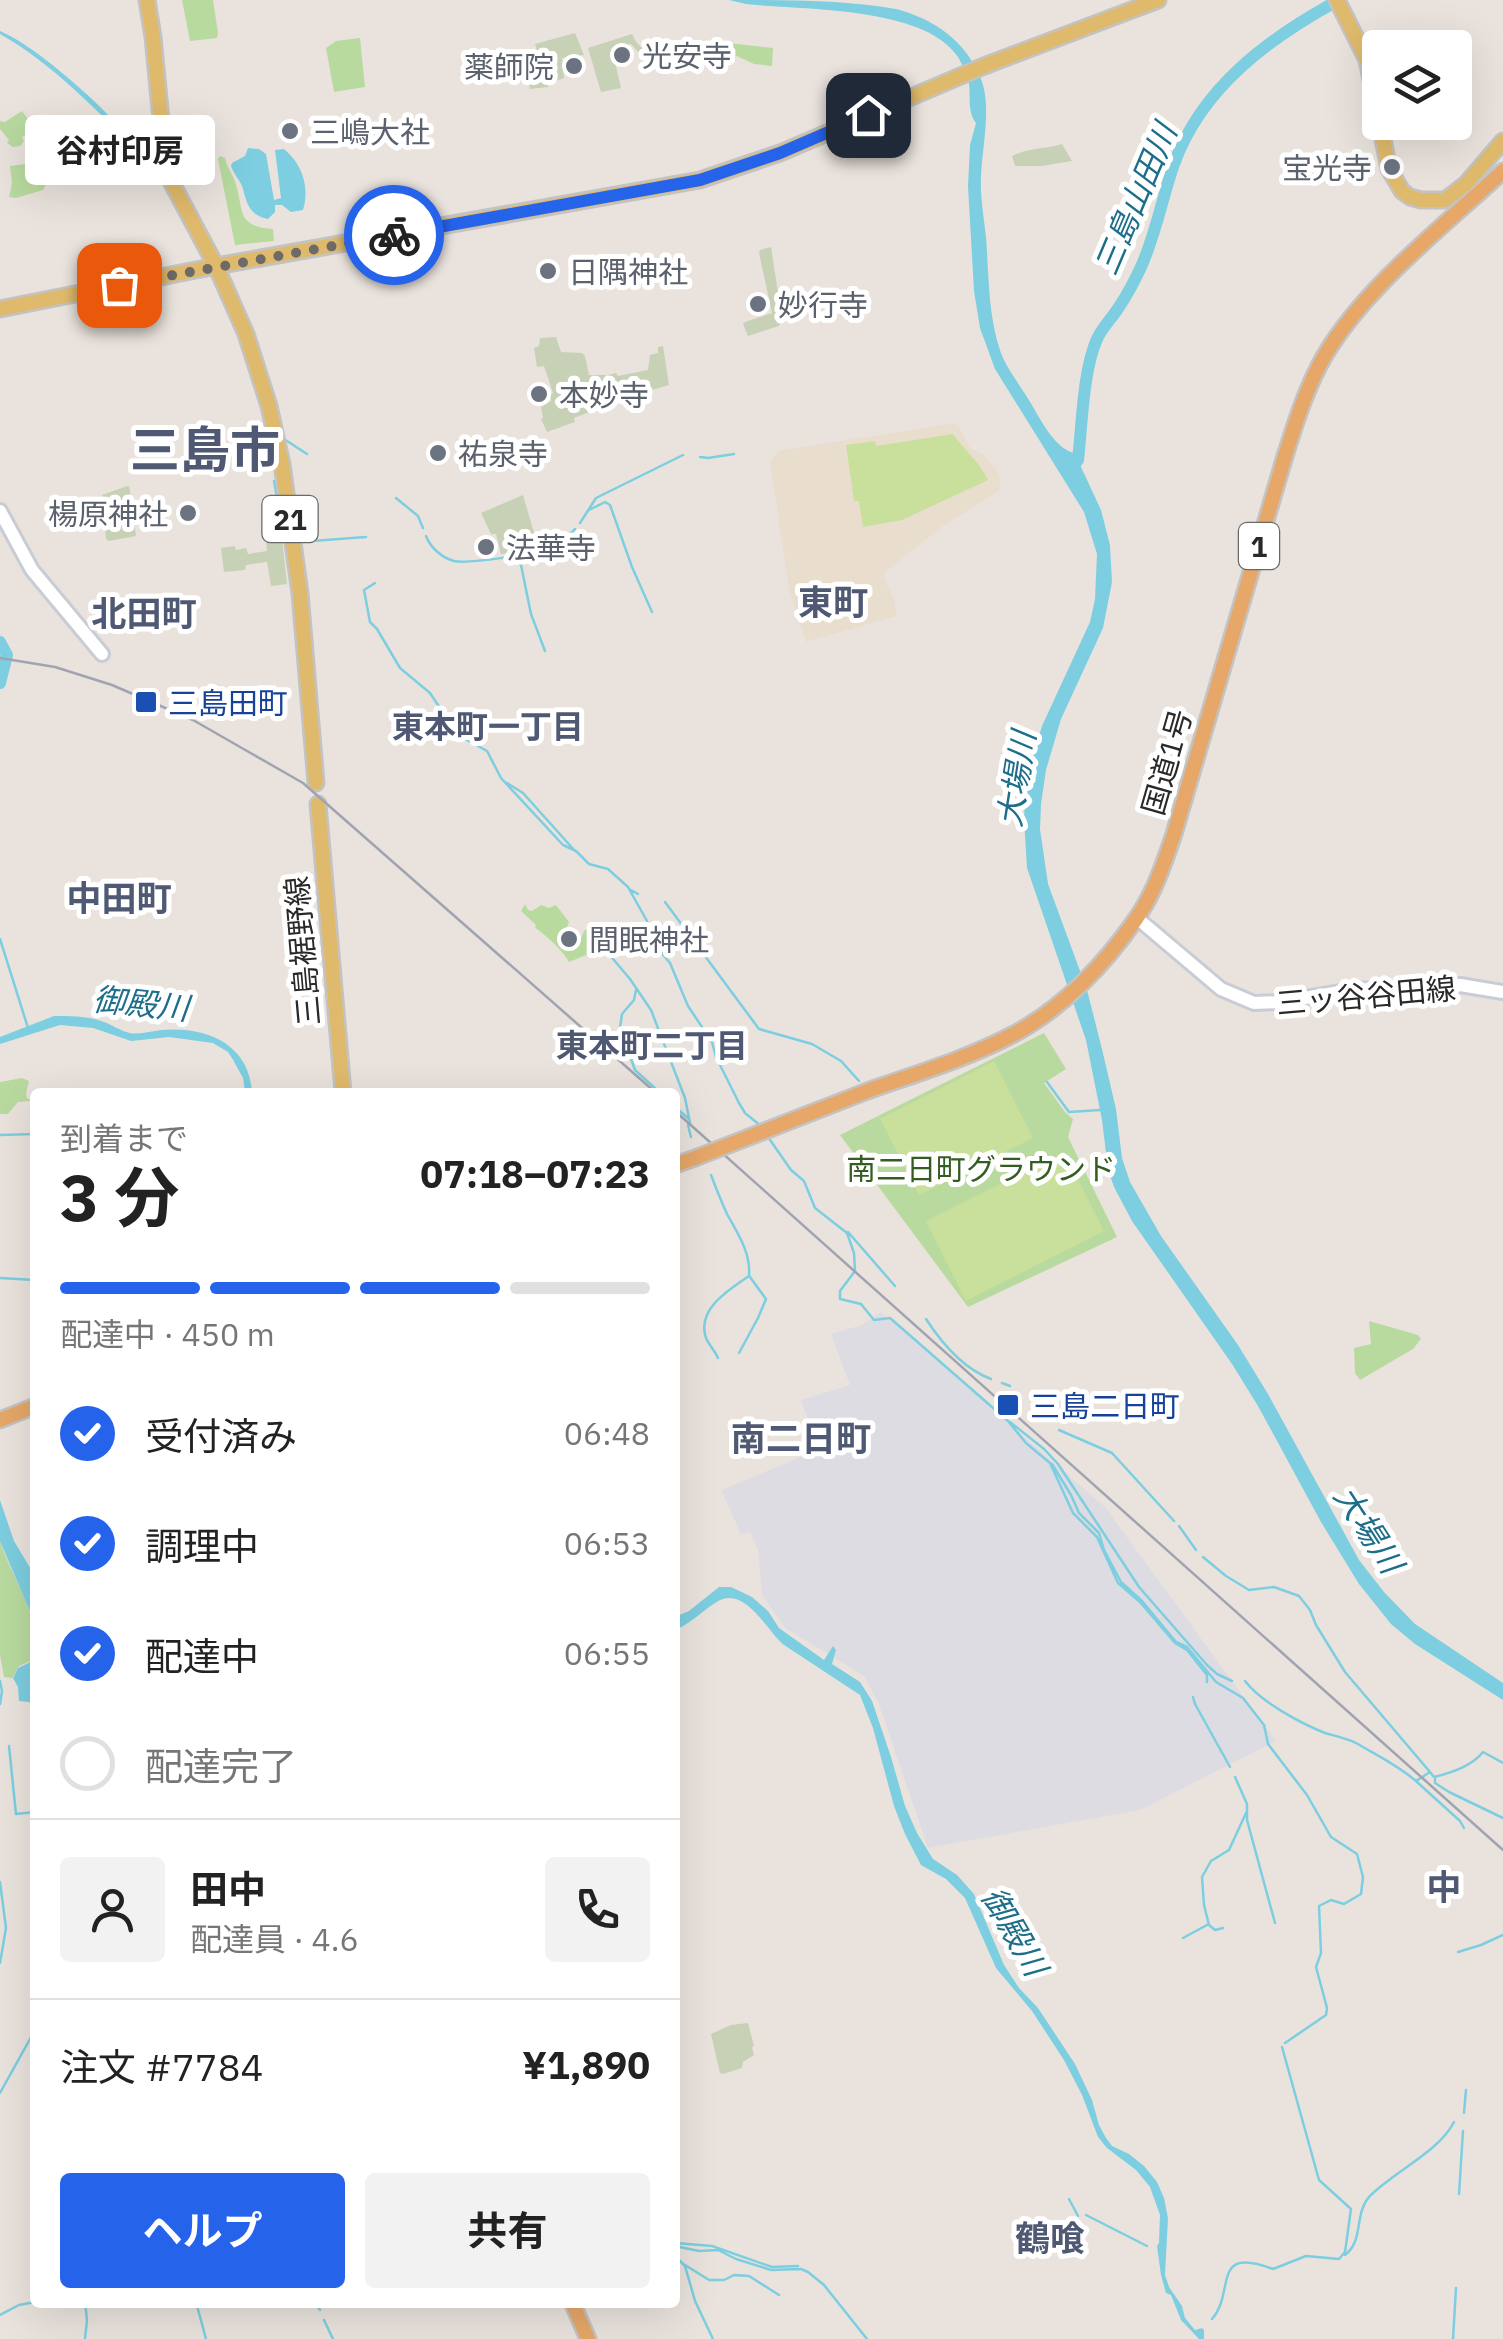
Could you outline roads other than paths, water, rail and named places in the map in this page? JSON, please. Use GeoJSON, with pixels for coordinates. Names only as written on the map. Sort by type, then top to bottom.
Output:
{"type":"FeatureCollection","features":[{"type":"Feature","properties":{"kind":"highway","name":"国道1号"},"geometry":{"type":"LineString","coordinates":[[680,1163],[970,1054],[1015,1033],[1057,1006],[1095,970],[1137,918],[1164,864],[1285,456],[1302,404],[1324,356],[1348,320],[1378,288],[1503,171]]}},
{"type":"Feature","properties":{"kind":"highway"},"geometry":{"type":"LineString","coordinates":[[0,1420],[30,1408]]}},
{"type":"Feature","properties":{"kind":"highway"},"geometry":{"type":"LineString","coordinates":[[0,1430],[30,1418]]}},
{"type":"Feature","properties":{"kind":"highway"},"geometry":{"type":"LineString","coordinates":[[567,2308],[580,2339]]}},
{"type":"Feature","properties":{"kind":"highway"},"geometry":{"type":"LineString","coordinates":[[575,2308],[588,2339]]}},
{"type":"Feature","properties":{"kind":"main road","name":"21"},"geometry":{"type":"LineString","coordinates":[[147,0],[166,172],[216,266],[246,334],[282,464],[304,632],[316,782]]}},
{"type":"Feature","properties":{"kind":"main road"},"geometry":{"type":"LineString","coordinates":[[0,309],[216,266],[700,180],[780,153],[940,84],[1158,0]]}},
{"type":"Feature","properties":{"kind":"main road"},"geometry":{"type":"LineString","coordinates":[[1340,5],[1366,60],[1389,169],[1402,191],[1421,200],[1444,200],[1466,184],[1503,141]]}},
{"type":"Feature","properties":{"kind":"main road"},"geometry":{"type":"LineString","coordinates":[[0,511],[32,570],[102,654]]}},
{"type":"Feature","properties":{"kind":"main road","name":"三島裾野線"},"geometry":{"type":"LineString","coordinates":[[318,804],[343,1088]]}},
{"type":"Feature","properties":{"kind":"main road","name":"三ッ谷谷田線"},"geometry":{"type":"LineString","coordinates":[[1137,918],[1221,990],[1254,1003],[1336,991],[1460,985],[1503,992]]}},
{"type":"Feature","properties":{"kind":"water"},"geometry":{"type":"Polygon","coordinates":[[[729,0],[835,2],[896,9],[936,26],[958,43],[975,65],[984,90],[986,114],[981,192],[998,344],[1008,368],[1053,438],[1074,453],[1078,444],[1083,445],[1081,467],[1101,510],[1110,545],[1112,582],[1103,628],[1061,719],[1046,770],[1040,829],[1048,884],[1087,990],[1102,1049],[1122,1158],[1130,1182],[1161,1236],[1268,1394],[1359,1560],[1415,1624],[1503,1683],[1503,1700],[1415,1644],[1391,1624],[1359,1584],[1232,1364],[1132,1221],[1108,1169],[1086,1040],[1027,868],[1024,819],[1031,762],[1042,726],[1090,622],[1097,554],[1084,512],[995,369],[980,328],[968,186],[970,145],[976,123],[966,73],[942,40],[891,19],[729,0]]]}},
{"type":"Feature","properties":{"kind":"water"},"geometry":{"type":"Polygon","coordinates":[[[0,31],[36,52],[78,86],[143,155],[57,75],[0,31]]]}},
{"type":"Feature","properties":{"kind":"water"},"geometry":{"type":"Polygon","coordinates":[[[248,148],[266,154],[274,200],[281,198],[275,150],[284,149],[290,155],[305,184],[303,210],[291,212],[275,205],[275,212],[268,219],[253,212],[231,166],[245,156],[248,148]]]}},
{"type":"Feature","properties":{"kind":"water"},"geometry":{"type":"Polygon","coordinates":[[[54,1016],[95,1019],[138,1034],[193,1031],[222,1041],[233,1050],[243,1061],[251,1088],[244,1088],[228,1052],[213,1043],[169,1037],[131,1041],[93,1028],[60,1025],[0,1044],[0,1037],[54,1016]]]}},
{"type":"Feature","properties":{"kind":"water"},"geometry":{"type":"Polygon","coordinates":[[[0,1500],[14,1541],[30,1568],[30,1611],[0,1541],[0,1500]]]}},
{"type":"Feature","properties":{"kind":"water"},"geometry":{"type":"Polygon","coordinates":[[[719,1587],[731,1587],[752,1597],[779,1628],[824,1660],[833,1646],[836,1650],[832,1664],[860,1682],[872,1701],[917,1833],[933,1859],[957,1875],[974,1894],[1004,1965],[1075,2064],[1106,2138],[1144,2166],[1157,2182],[1168,2218],[1165,2275],[1185,2318],[1195,2330],[1204,2330],[1204,2339],[1199,2339],[1181,2320],[1171,2295],[1166,2293],[1157,2246],[1160,2215],[1150,2187],[1098,2137],[1064,2060],[1032,2011],[996,1968],[965,1898],[946,1879],[921,1865],[894,1806],[860,1695],[784,1645],[754,1611],[735,1599],[715,1603],[680,1627],[680,1615],[719,1587]]]}},
{"type":"Feature","properties":{"kind":"water"},"geometry":{"type":"Polygon","coordinates":[[[30,1662],[30,1703],[19,1701],[13,1678],[18,1668],[30,1662]]]}},
{"type":"Feature","properties":{"kind":"waterway","name":"三島山田川"},"geometry":{"type":"LineString","coordinates":[[1078,460],[1092,352],[1141,267],[1186,136],[1220,88],[1241,67],[1263,48],[1339,0]]}},
{"type":"Feature","properties":{"kind":"waterway"},"geometry":{"type":"LineString","coordinates":[[261,422],[258,423],[266,451]]}},
{"type":"Feature","properties":{"kind":"waterway"},"geometry":{"type":"LineString","coordinates":[[284,439],[307,454]]}},
{"type":"Feature","properties":{"kind":"waterway"},"geometry":{"type":"LineString","coordinates":[[700,457],[734,454]]}},
{"type":"Feature","properties":{"kind":"waterway"},"geometry":{"type":"LineString","coordinates":[[580,523],[596,498],[683,455]]}},
{"type":"Feature","properties":{"kind":"waterway"},"geometry":{"type":"LineString","coordinates":[[274,481],[282,525]]}},
{"type":"Feature","properties":{"kind":"waterway"},"geometry":{"type":"LineString","coordinates":[[396,498],[418,516],[423,528]]}},
{"type":"Feature","properties":{"kind":"waterway"},"geometry":{"type":"LineString","coordinates":[[589,510],[605,502],[610,505],[652,612]]}},
{"type":"Feature","properties":{"kind":"waterway"},"geometry":{"type":"LineString","coordinates":[[303,529],[312,541],[366,537]]}},
{"type":"Feature","properties":{"kind":"waterway"},"geometry":{"type":"LineString","coordinates":[[426,536],[445,557],[473,561],[549,548],[575,529]]}},
{"type":"Feature","properties":{"kind":"waterway"},"geometry":{"type":"LineString","coordinates":[[502,558],[521,565],[531,614],[545,651]]}},
{"type":"Feature","properties":{"kind":"waterway"},"geometry":{"type":"LineString","coordinates":[[375,583],[364,590],[370,622],[400,668],[430,693],[458,735],[487,751],[501,778],[563,845],[589,864],[608,869],[628,887],[647,921],[653,943],[670,963],[688,1006],[712,1042],[739,1103],[761,1126]]}},
{"type":"Feature","properties":{"kind":"waterway","name":"御殿川"},"geometry":{"type":"LineString","coordinates":[[0,642],[7,655],[0,683]]}},
{"type":"Feature","properties":{"kind":"waterway"},"geometry":{"type":"LineString","coordinates":[[507,783],[523,793],[575,851]]}},
{"type":"Feature","properties":{"kind":"waterway"},"geometry":{"type":"LineString","coordinates":[[629,889],[638,894]]}},
{"type":"Feature","properties":{"kind":"waterway"},"geometry":{"type":"LineString","coordinates":[[665,902],[759,1029],[812,1044],[841,1061],[859,1081]]}},
{"type":"Feature","properties":{"kind":"waterway"},"geometry":{"type":"LineString","coordinates":[[0,939],[28,1028]]}},
{"type":"Feature","properties":{"kind":"waterway"},"geometry":{"type":"LineString","coordinates":[[608,953],[651,1010],[685,1098],[690,1123]]}},
{"type":"Feature","properties":{"kind":"waterway"},"geometry":{"type":"LineString","coordinates":[[636,990],[634,1000],[622,1014],[620,1028],[635,1070],[655,1088]]}},
{"type":"Feature","properties":{"kind":"waterway"},"geometry":{"type":"LineString","coordinates":[[1047,1082],[1069,1112],[1100,1110]]}},
{"type":"Feature","properties":{"kind":"waterway"},"geometry":{"type":"LineString","coordinates":[[680,1111],[689,1119]]}},
{"type":"Feature","properties":{"kind":"waterway"},"geometry":{"type":"LineString","coordinates":[[688,1125],[691,1137]]}},
{"type":"Feature","properties":{"kind":"waterway"},"geometry":{"type":"LineString","coordinates":[[0,1135],[30,1134]]}},
{"type":"Feature","properties":{"kind":"waterway"},"geometry":{"type":"LineString","coordinates":[[768,1137],[791,1170],[804,1181],[815,1208],[847,1233],[855,1271],[840,1291],[840,1299],[861,1304],[874,1320],[890,1318],[1050,1463],[1073,1513],[1097,1537],[1118,1583],[1175,1643],[1187,1650],[1207,1675],[1207,1682]]}},
{"type":"Feature","properties":{"kind":"waterway"},"geometry":{"type":"LineString","coordinates":[[711,1175],[743,1244],[749,1268],[749,1276],[717,1301],[706,1318],[706,1338],[718,1358]]}},
{"type":"Feature","properties":{"kind":"waterway"},"geometry":{"type":"LineString","coordinates":[[848,1232],[895,1286]]}},
{"type":"Feature","properties":{"kind":"waterway"},"geometry":{"type":"LineString","coordinates":[[739,1353],[766,1299],[750,1277]]}},
{"type":"Feature","properties":{"kind":"waterway"},"geometry":{"type":"LineString","coordinates":[[0,1278],[30,1280]]}},
{"type":"Feature","properties":{"kind":"waterway"},"geometry":{"type":"LineString","coordinates":[[926,1319],[954,1354],[991,1379]]}},
{"type":"Feature","properties":{"kind":"waterway"},"geometry":{"type":"LineString","coordinates":[[1002,1383],[1010,1386]]}},
{"type":"Feature","properties":{"kind":"waterway"},"geometry":{"type":"LineString","coordinates":[[1010,1422],[1058,1464],[1139,1587],[1207,1665],[1232,1681]]}},
{"type":"Feature","properties":{"kind":"waterway"},"geometry":{"type":"LineString","coordinates":[[1059,1430],[1112,1453],[1174,1521]]}},
{"type":"Feature","properties":{"kind":"waterway"},"geometry":{"type":"LineString","coordinates":[[1052,1464],[1079,1513],[1099,1533],[1121,1582],[1176,1642],[1187,1647],[1216,1682],[1243,1698],[1264,1725],[1268,1744],[1307,1795],[1331,1837],[1357,1854],[1363,1877],[1361,1894],[1344,1904],[1331,1900],[1319,1906],[1321,1953],[1316,1967],[1326,2015],[1285,2043]]}},
{"type":"Feature","properties":{"kind":"waterway"},"geometry":{"type":"LineString","coordinates":[[1179,1526],[1196,1550]]}},
{"type":"Feature","properties":{"kind":"waterway"},"geometry":{"type":"LineString","coordinates":[[1203,1557],[1249,1590],[1274,1587],[1299,1596],[1345,1672],[1430,1772]]}},
{"type":"Feature","properties":{"kind":"waterway"},"geometry":{"type":"LineString","coordinates":[[0,1681],[0,1704]]}},
{"type":"Feature","properties":{"kind":"waterway"},"geometry":{"type":"LineString","coordinates":[[1245,1681],[1282,1711],[1315,1729],[1356,1743],[1416,1781],[1430,1772],[1434,1777],[1461,1768],[1483,1752],[1503,1763]]}},
{"type":"Feature","properties":{"kind":"waterway"},"geometry":{"type":"LineString","coordinates":[[1193,1697],[1230,1767]]}},
{"type":"Feature","properties":{"kind":"waterway"},"geometry":{"type":"LineString","coordinates":[[9,1746],[16,1814],[30,1813]]}},
{"type":"Feature","properties":{"kind":"waterway"},"geometry":{"type":"LineString","coordinates":[[1235,1777],[1247,1804],[1247,1820],[1275,1923]]}},
{"type":"Feature","properties":{"kind":"waterway"},"geometry":{"type":"LineString","coordinates":[[1435,1779],[1449,1792],[1503,1818]]}},
{"type":"Feature","properties":{"kind":"waterway"},"geometry":{"type":"LineString","coordinates":[[1417,1782],[1464,1828]]}},
{"type":"Feature","properties":{"kind":"waterway"},"geometry":{"type":"LineString","coordinates":[[1223,1928],[1215,1930],[1209,1925],[1202,1877],[1211,1861],[1229,1850],[1246,1813]]}},
{"type":"Feature","properties":{"kind":"waterway"},"geometry":{"type":"LineString","coordinates":[[0,1882],[6,1928],[0,1963]]}},
{"type":"Feature","properties":{"kind":"waterway"},"geometry":{"type":"LineString","coordinates":[[1183,1938],[1207,1925]]}},
{"type":"Feature","properties":{"kind":"waterway"},"geometry":{"type":"LineString","coordinates":[[1458,1952],[1503,1935]]}},
{"type":"Feature","properties":{"kind":"waterway"},"geometry":{"type":"LineString","coordinates":[[0,2093],[30,2039]]}},
{"type":"Feature","properties":{"kind":"waterway"},"geometry":{"type":"LineString","coordinates":[[1212,2319],[1232,2267],[1253,2263],[1273,2269],[1306,2256],[1339,2259],[1345,2252],[1351,2209],[1319,2180],[1282,2047]]}},
{"type":"Feature","properties":{"kind":"waterway"},"geometry":{"type":"LineString","coordinates":[[1464,2113],[1466,2090]]}},
{"type":"Feature","properties":{"kind":"waterway"},"geometry":{"type":"LineString","coordinates":[[1345,2255],[1355,2242],[1369,2197],[1438,2143],[1454,2122]]}},
{"type":"Feature","properties":{"kind":"waterway"},"geometry":{"type":"LineString","coordinates":[[1459,2194],[1463,2131]]}},
{"type":"Feature","properties":{"kind":"waterway"},"geometry":{"type":"LineString","coordinates":[[1069,2199],[1078,2216]]}},
{"type":"Feature","properties":{"kind":"waterway"},"geometry":{"type":"LineString","coordinates":[[1086,2215],[1147,2246]]}},
{"type":"Feature","properties":{"kind":"waterway"},"geometry":{"type":"LineString","coordinates":[[680,2243],[712,2246],[772,2267],[798,2266]]}},
{"type":"Feature","properties":{"kind":"waterway"},"geometry":{"type":"LineString","coordinates":[[680,2247],[718,2250],[771,2270],[808,2272],[824,2285],[867,2339]]}},
{"type":"Feature","properties":{"kind":"waterway"},"geometry":{"type":"LineString","coordinates":[[680,2261],[713,2339]]}},
{"type":"Feature","properties":{"kind":"waterway"},"geometry":{"type":"LineString","coordinates":[[685,2265],[709,2280],[749,2276],[779,2295]]}},
{"type":"Feature","properties":{"kind":"waterway"},"geometry":{"type":"LineString","coordinates":[[1453,2339],[1456,2288]]}},
{"type":"Feature","properties":{"kind":"waterway"},"geometry":{"type":"LineString","coordinates":[[0,2315],[30,2303]]}},
{"type":"Feature","properties":{"kind":"waterway"},"geometry":{"type":"LineString","coordinates":[[85,2339],[86,2308]]}},
{"type":"Feature","properties":{"kind":"waterway"},"geometry":{"type":"LineString","coordinates":[[198,2308],[206,2339]]}},
{"type":"Feature","properties":{"kind":"waterway"},"geometry":{"type":"LineString","coordinates":[[324,2320],[333,2339]]}},
{"type":"Feature","properties":{"kind":"railway"},"geometry":{"type":"LineString","coordinates":[[0,658],[55,667],[112,685],[193,720],[303,783],[650,1088]]}},
{"type":"Feature","properties":{"kind":"railway"},"geometry":{"type":"LineString","coordinates":[[680,1115],[1503,1850]]}},
{"type":"Feature","properties":{"kind":"place","name":"光安寺"},"geometry":{"type":"Point","coordinates":[622,55]}},
{"type":"Feature","properties":{"kind":"place","name":"薬師院"},"geometry":{"type":"Point","coordinates":[574,66]}},
{"type":"Feature","properties":{"kind":"place","name":"三嶋大社"},"geometry":{"type":"Point","coordinates":[290,131]}},
{"type":"Feature","properties":{"kind":"place","name":"宝光寺"},"geometry":{"type":"Point","coordinates":[1392,167]}},
{"type":"Feature","properties":{"kind":"place","name":"日隅神社"},"geometry":{"type":"Point","coordinates":[548,271]}},
{"type":"Feature","properties":{"kind":"place","name":"谷村印房"},"geometry":{"type":"Point","coordinates":[119,285]}},
{"type":"Feature","properties":{"kind":"place","name":"妙行寺"},"geometry":{"type":"Point","coordinates":[758,304]}},
{"type":"Feature","properties":{"kind":"place","name":"本妙寺"},"geometry":{"type":"Point","coordinates":[539,394]}},
{"type":"Feature","properties":{"kind":"place","name":"祐泉寺"},"geometry":{"type":"Point","coordinates":[438,453]}},
{"type":"Feature","properties":{"kind":"place","name":"楊原神社"},"geometry":{"type":"Point","coordinates":[188,513]}},
{"type":"Feature","properties":{"kind":"place","name":"法華寺"},"geometry":{"type":"Point","coordinates":[486,547]}},
{"type":"Feature","properties":{"kind":"place","name":"三島田町"},"geometry":{"type":"Point","coordinates":[146,702]}},
{"type":"Feature","properties":{"kind":"place","name":"間眠神社"},"geometry":{"type":"Point","coordinates":[569,939]}},
{"type":"Feature","properties":{"kind":"place","name":"三島二日町"},"geometry":{"type":"Point","coordinates":[1008,1405]}},
{"type":"Feature","properties":{"kind":"district","name":"三島市"},"geometry":{"type":"Point","coordinates":[205,449]}},
{"type":"Feature","properties":{"kind":"district","name":"東町"},"geometry":{"type":"Point","coordinates":[833,602]}},
{"type":"Feature","properties":{"kind":"district","name":"北田町"},"geometry":{"type":"Point","coordinates":[144,613]}},
{"type":"Feature","properties":{"kind":"district","name":"東本町一丁目"},"geometry":{"type":"Point","coordinates":[488,726]}},
{"type":"Feature","properties":{"kind":"district","name":"中田町"},"geometry":{"type":"Point","coordinates":[119,898]}},
{"type":"Feature","properties":{"kind":"district","name":"東本町二丁目"},"geometry":{"type":"Point","coordinates":[652,1045]}},
{"type":"Feature","properties":{"kind":"district","name":"南二日町"},"geometry":{"type":"Point","coordinates":[801,1438]}},
{"type":"Feature","properties":{"kind":"district","name":"中"},"geometry":{"type":"Point","coordinates":[1444,1887]}},
{"type":"Feature","properties":{"kind":"district","name":"鶴喰"},"geometry":{"type":"Point","coordinates":[1050,2238]}},
{"type":"Feature","properties":{"kind":"water label","name":"大場川"},"geometry":{"type":"Point","coordinates":[1016,779]}},
{"type":"Feature","properties":{"kind":"water label","name":"大場川"},"geometry":{"type":"Point","coordinates":[1369,1529]}},
{"type":"Feature","properties":{"kind":"park label","name":"南二日町グラウンド"},"geometry":{"type":"Point","coordinates":[981,1168]}}]}
